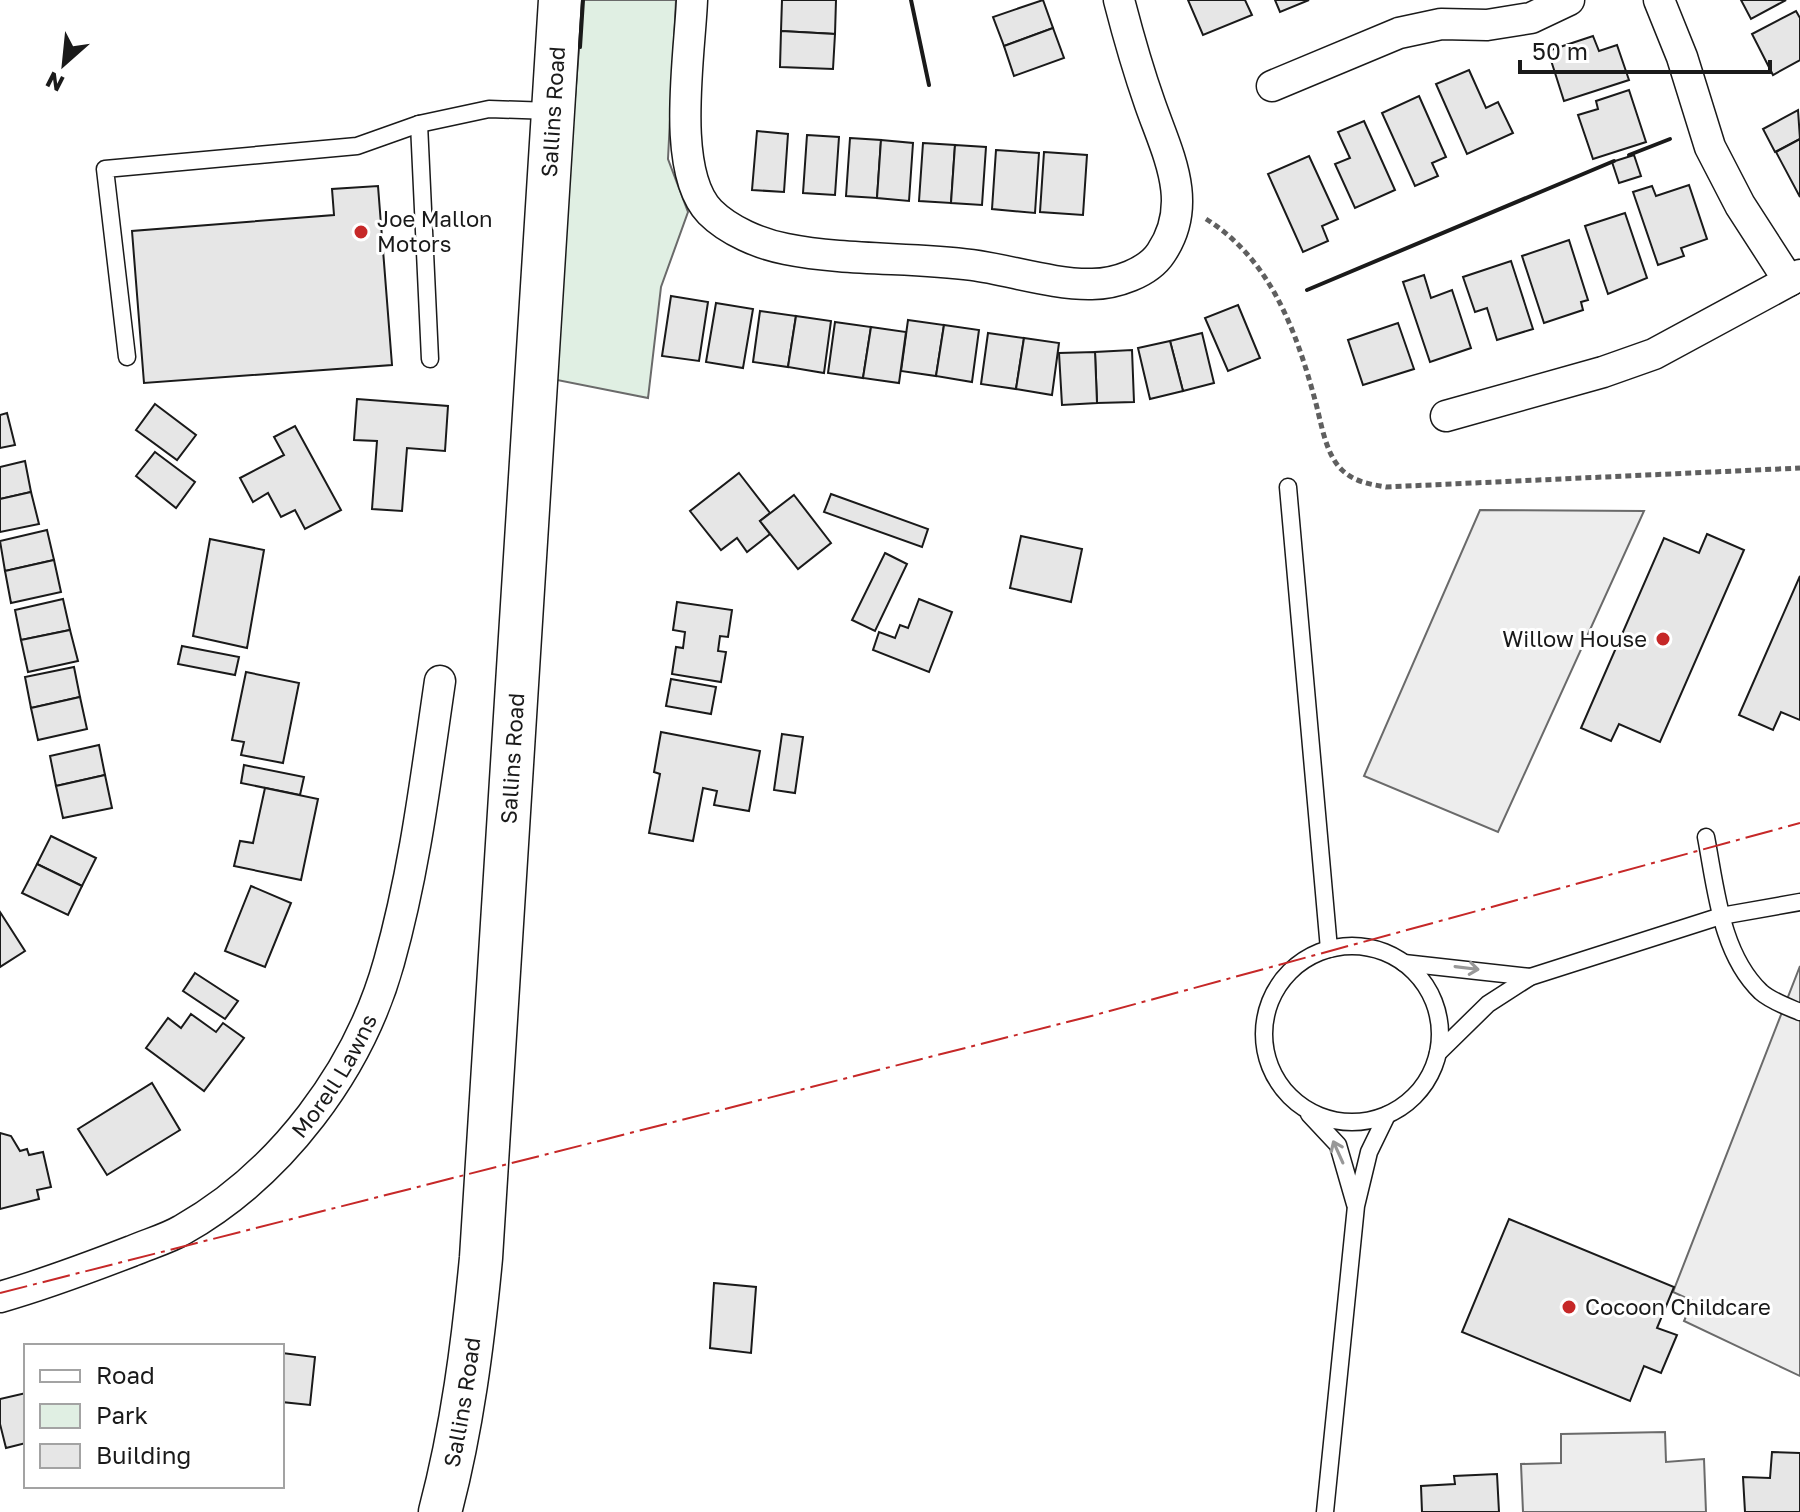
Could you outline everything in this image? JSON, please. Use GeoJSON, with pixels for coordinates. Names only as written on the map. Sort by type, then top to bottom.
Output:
{"type":"FeatureCollection","features":[{"type":"Feature","properties":{"kind":"main road","name":"Sallins Road"},"geometry":{"type":"LineString","coordinates":[[440,1512],[475,1326],[481,1258],[560,0]]}},
{"type":"Feature","properties":{"kind":"street"},"geometry":{"type":"LineString","coordinates":[[692,0],[686,131],[689,172],[709,211],[743,235],[785,249],[971,265],[1091,284],[1131,276],[1161,255],[1178,214],[1176,180],[1168,144],[1151,107],[1119,0]]}},
{"type":"Feature","properties":{"kind":"street"},"geometry":{"type":"LineString","coordinates":[[1272,86],[1399,33],[1441,24],[1487,25],[1531,18],[1569,0]]}},
{"type":"Feature","properties":{"kind":"street"},"geometry":{"type":"LineString","coordinates":[[1446,416],[1603,372],[1654,354],[1795,278],[1740,205],[1710,147],[1682,57],[1659,0]]}},
{"type":"Feature","properties":{"kind":"street","name":"Morell Lawns"},"geometry":{"type":"LineString","coordinates":[[0,1297],[54,1282],[181,1230],[225,1201],[275,1155],[320,1106],[354,1051],[388,965],[411,872],[440,681]]}},
{"type":"Feature","properties":{"kind":"lane"},"geometry":{"type":"LineString","coordinates":[[127,357],[105,169],[357,146],[419,124],[489,109],[553,111]]}},
{"type":"Feature","properties":{"kind":"lane"},"geometry":{"type":"LineString","coordinates":[[419,124],[430,359]]}},
{"type":"Feature","properties":{"kind":"lane"},"geometry":{"type":"LineString","coordinates":[[1288,487],[1329,949]]}},
{"type":"Feature","properties":{"kind":"lane"},"geometry":{"type":"LineString","coordinates":[[1706,837],[1721,916],[1741,965],[1763,994],[1800,1012]]}},
{"type":"Feature","properties":{"kind":"lane"},"geometry":{"type":"LineString","coordinates":[[1438,1053],[1488,1004],[1530,977],[1721,916],[1800,902]]}},
{"type":"Feature","properties":{"kind":"lane"},"geometry":{"type":"LineString","coordinates":[[1303,1107],[1329,1120],[1359,1122],[1387,1115],[1410,1100],[1428,1079],[1438,1053],[1440,1028],[1435,1003],[1422,981],[1404,963],[1381,951],[1355,946],[1329,949],[1302,961],[1282,980],[1268,1006],[1263,1034],[1268,1062],[1282,1088],[1338,1145],[1356,1206]]}},
{"type":"Feature","properties":{"kind":"lane"},"geometry":{"type":"LineString","coordinates":[[1404,963],[1530,977]]}},
{"type":"Feature","properties":{"kind":"lane"},"geometry":{"type":"LineString","coordinates":[[1325,1512],[1356,1206],[1369,1152],[1387,1115]]}},
{"type":"Feature","properties":{"kind":"green space"},"geometry":{"type":"Polygon","coordinates":[[[583,0],[676,0],[668,159],[688,212],[661,287],[648,398],[552,379],[583,0]]]}},
{"type":"Feature","properties":{"kind":"shaded area"},"geometry":{"type":"Polygon","coordinates":[[[1480,510],[1644,511],[1498,832],[1364,776],[1480,510]]]}},
{"type":"Feature","properties":{"kind":"shaded area"},"geometry":{"type":"Polygon","coordinates":[[[1800,966],[1800,1376],[1684,1321],[1693,1301],[1673,1292],[1800,966]]]}},
{"type":"Feature","properties":{"kind":"shaded area"},"geometry":{"type":"Polygon","coordinates":[[[1665,1432],[1666,1462],[1704,1459],[1706,1512],[1523,1512],[1521,1464],[1561,1463],[1561,1434],[1665,1432]]]}},
{"type":"Feature","properties":{"kind":"building"},"geometry":{"type":"Polygon","coordinates":[[[782,0],[836,0],[835,34],[781,31],[782,0]]]}},
{"type":"Feature","properties":{"kind":"building"},"geometry":{"type":"Polygon","coordinates":[[[1043,0],[1053,28],[1004,46],[993,17],[1043,0]]]}},
{"type":"Feature","properties":{"kind":"building"},"geometry":{"type":"Polygon","coordinates":[[[1188,0],[1245,0],[1252,15],[1203,35],[1188,0]]]}},
{"type":"Feature","properties":{"kind":"building"},"geometry":{"type":"Polygon","coordinates":[[[1275,0],[1309,0],[1280,12],[1275,0]]]}},
{"type":"Feature","properties":{"kind":"building"},"geometry":{"type":"Polygon","coordinates":[[[1741,0],[1786,0],[1751,19],[1741,0]]]}},
{"type":"Feature","properties":{"kind":"building"},"geometry":{"type":"Polygon","coordinates":[[[1796,11],[1800,18],[1800,60],[1773,75],[1752,34],[1796,11]]]}},
{"type":"Feature","properties":{"kind":"building"},"geometry":{"type":"Polygon","coordinates":[[[1053,28],[1064,58],[1014,76],[1004,46],[1053,28]]]}},
{"type":"Feature","properties":{"kind":"building"},"geometry":{"type":"Polygon","coordinates":[[[781,31],[835,34],[833,69],[780,67],[781,31]]]}},
{"type":"Feature","properties":{"kind":"building"},"geometry":{"type":"Polygon","coordinates":[[[1593,36],[1599,51],[1617,45],[1629,80],[1564,101],[1548,51],[1593,36]]]}},
{"type":"Feature","properties":{"kind":"building"},"geometry":{"type":"Polygon","coordinates":[[[1469,70],[1486,108],[1498,102],[1513,133],[1467,154],[1436,84],[1469,70]]]}},
{"type":"Feature","properties":{"kind":"building"},"geometry":{"type":"Polygon","coordinates":[[[1629,90],[1646,142],[1593,159],[1578,115],[1598,109],[1596,101],[1629,90]]]}},
{"type":"Feature","properties":{"kind":"building"},"geometry":{"type":"Polygon","coordinates":[[[1419,96],[1446,157],[1432,163],[1438,176],[1415,186],[1382,113],[1419,96]]]}},
{"type":"Feature","properties":{"kind":"building"},"geometry":{"type":"Polygon","coordinates":[[[1798,110],[1800,139],[1775,152],[1763,129],[1798,110]]]}},
{"type":"Feature","properties":{"kind":"building"},"geometry":{"type":"Polygon","coordinates":[[[1364,121],[1395,190],[1355,208],[1335,164],[1350,158],[1338,132],[1364,121]]]}},
{"type":"Feature","properties":{"kind":"building"},"geometry":{"type":"Polygon","coordinates":[[[757,131],[788,134],[784,192],[752,190],[757,131]]]}},
{"type":"Feature","properties":{"kind":"building"},"geometry":{"type":"Polygon","coordinates":[[[807,135],[839,137],[835,195],[803,193],[807,135]]]}},
{"type":"Feature","properties":{"kind":"building"},"geometry":{"type":"Polygon","coordinates":[[[850,138],[881,140],[877,198],[846,196],[850,138]]]}},
{"type":"Feature","properties":{"kind":"building"},"geometry":{"type":"Polygon","coordinates":[[[1800,139],[1800,197],[1776,152],[1800,139]]]}},
{"type":"Feature","properties":{"kind":"building"},"geometry":{"type":"Polygon","coordinates":[[[881,140],[913,143],[909,201],[877,198],[881,140]]]}},
{"type":"Feature","properties":{"kind":"building"},"geometry":{"type":"Polygon","coordinates":[[[923,143],[955,145],[951,203],[919,201],[923,143]]]}},
{"type":"Feature","properties":{"kind":"building"},"geometry":{"type":"Polygon","coordinates":[[[955,145],[986,147],[982,205],[951,203],[955,145]]]}},
{"type":"Feature","properties":{"kind":"building"},"geometry":{"type":"Polygon","coordinates":[[[996,150],[1039,153],[1035,213],[992,209],[996,150]]]}},
{"type":"Feature","properties":{"kind":"building"},"geometry":{"type":"Polygon","coordinates":[[[1044,152],[1087,155],[1083,215],[1040,212],[1044,152]]]}},
{"type":"Feature","properties":{"kind":"building"},"geometry":{"type":"Polygon","coordinates":[[[1634,155],[1641,176],[1619,183],[1612,162],[1634,155]]]}},
{"type":"Feature","properties":{"kind":"building"},"geometry":{"type":"Polygon","coordinates":[[[1309,156],[1338,219],[1322,226],[1328,241],[1303,252],[1268,174],[1309,156]]]}},
{"type":"Feature","properties":{"kind":"building"},"geometry":{"type":"Polygon","coordinates":[[[1689,185],[1707,239],[1681,248],[1684,256],[1658,265],[1633,192],[1652,186],[1656,196],[1689,185]]]}},
{"type":"Feature","properties":{"kind":"building"},"geometry":{"type":"Polygon","coordinates":[[[378,186],[392,365],[144,383],[132,231],[334,215],[332,189],[378,186]]]}},
{"type":"Feature","properties":{"kind":"building"},"geometry":{"type":"Polygon","coordinates":[[[1625,213],[1647,278],[1608,294],[1585,226],[1625,213]]]}},
{"type":"Feature","properties":{"kind":"building"},"geometry":{"type":"Polygon","coordinates":[[[1569,240],[1588,300],[1581,302],[1583,310],[1544,323],[1522,256],[1569,240]]]}},
{"type":"Feature","properties":{"kind":"building"},"geometry":{"type":"Polygon","coordinates":[[[1511,261],[1533,329],[1497,340],[1487,308],[1475,312],[1463,277],[1511,261]]]}},
{"type":"Feature","properties":{"kind":"building"},"geometry":{"type":"Polygon","coordinates":[[[1424,275],[1431,298],[1452,290],[1471,348],[1430,362],[1403,282],[1424,275]]]}},
{"type":"Feature","properties":{"kind":"building"},"geometry":{"type":"Polygon","coordinates":[[[671,296],[708,302],[699,361],[662,356],[671,296]]]}},
{"type":"Feature","properties":{"kind":"building"},"geometry":{"type":"Polygon","coordinates":[[[716,303],[753,309],[743,368],[706,362],[716,303]]]}},
{"type":"Feature","properties":{"kind":"building"},"geometry":{"type":"Polygon","coordinates":[[[1238,305],[1260,358],[1228,371],[1205,318],[1238,305]]]}},
{"type":"Feature","properties":{"kind":"building"},"geometry":{"type":"Polygon","coordinates":[[[760,311],[796,316],[788,367],[753,362],[760,311]]]}},
{"type":"Feature","properties":{"kind":"building"},"geometry":{"type":"Polygon","coordinates":[[[796,316],[831,321],[824,373],[788,367],[796,316]]]}},
{"type":"Feature","properties":{"kind":"building"},"geometry":{"type":"Polygon","coordinates":[[[908,320],[944,325],[936,376],[901,371],[908,320]]]}},
{"type":"Feature","properties":{"kind":"building"},"geometry":{"type":"Polygon","coordinates":[[[835,322],[871,327],[863,378],[828,373],[835,322]]]}},
{"type":"Feature","properties":{"kind":"building"},"geometry":{"type":"Polygon","coordinates":[[[1398,323],[1414,369],[1363,385],[1348,340],[1398,323]]]}},
{"type":"Feature","properties":{"kind":"building"},"geometry":{"type":"Polygon","coordinates":[[[944,325],[979,330],[972,382],[936,376],[944,325]]]}},
{"type":"Feature","properties":{"kind":"building"},"geometry":{"type":"Polygon","coordinates":[[[871,327],[906,332],[899,383],[863,378],[871,327]]]}},
{"type":"Feature","properties":{"kind":"building"},"geometry":{"type":"Polygon","coordinates":[[[988,333],[1024,338],[1016,389],[981,384],[988,333]]]}},
{"type":"Feature","properties":{"kind":"building"},"geometry":{"type":"Polygon","coordinates":[[[1202,333],[1214,383],[1183,391],[1170,341],[1202,333]]]}},
{"type":"Feature","properties":{"kind":"building"},"geometry":{"type":"Polygon","coordinates":[[[1024,338],[1059,343],[1052,395],[1016,389],[1024,338]]]}},
{"type":"Feature","properties":{"kind":"building"},"geometry":{"type":"Polygon","coordinates":[[[1170,341],[1183,391],[1150,399],[1138,348],[1170,341]]]}},
{"type":"Feature","properties":{"kind":"building"},"geometry":{"type":"Polygon","coordinates":[[[1132,350],[1134,402],[1097,403],[1095,352],[1132,350]]]}},
{"type":"Feature","properties":{"kind":"building"},"geometry":{"type":"Polygon","coordinates":[[[1095,352],[1097,403],[1062,405],[1059,353],[1095,352]]]}},
{"type":"Feature","properties":{"kind":"building"},"geometry":{"type":"Polygon","coordinates":[[[357,399],[448,406],[445,451],[407,448],[402,511],[372,509],[377,441],[354,440],[357,399]]]}},
{"type":"Feature","properties":{"kind":"building"},"geometry":{"type":"Polygon","coordinates":[[[155,404],[196,435],[177,460],[136,430],[155,404]]]}},
{"type":"Feature","properties":{"kind":"building"},"geometry":{"type":"Polygon","coordinates":[[[7,413],[15,445],[0,448],[0,415],[7,413]]]}},
{"type":"Feature","properties":{"kind":"building"},"geometry":{"type":"Polygon","coordinates":[[[295,426],[341,510],[305,529],[295,510],[281,517],[268,493],[253,502],[240,478],[284,455],[274,437],[295,426]]]}},
{"type":"Feature","properties":{"kind":"building"},"geometry":{"type":"Polygon","coordinates":[[[155,452],[195,482],[176,508],[136,476],[155,452]]]}},
{"type":"Feature","properties":{"kind":"building"},"geometry":{"type":"Polygon","coordinates":[[[25,461],[31,492],[0,499],[0,467],[25,461]]]}},
{"type":"Feature","properties":{"kind":"building"},"geometry":{"type":"Polygon","coordinates":[[[739,473],[770,513],[760,521],[770,534],[747,552],[737,538],[721,550],[690,511],[739,473]]]}},
{"type":"Feature","properties":{"kind":"building"},"geometry":{"type":"Polygon","coordinates":[[[31,492],[39,524],[0,532],[0,499],[31,492]]]}},
{"type":"Feature","properties":{"kind":"building"},"geometry":{"type":"Polygon","coordinates":[[[831,494],[928,529],[922,547],[824,512],[831,494]]]}},
{"type":"Feature","properties":{"kind":"building"},"geometry":{"type":"Polygon","coordinates":[[[794,495],[831,543],[798,569],[760,521],[794,495]]]}},
{"type":"Feature","properties":{"kind":"building"},"geometry":{"type":"Polygon","coordinates":[[[47,530],[54,560],[5,571],[0,541],[47,530]]]}},
{"type":"Feature","properties":{"kind":"building","name":"Willow House"},"geometry":{"type":"Polygon","coordinates":[[[1707,534],[1744,550],[1660,742],[1619,724],[1611,741],[1581,728],[1664,538],[1699,553],[1707,534]]]}},
{"type":"Feature","properties":{"kind":"building"},"geometry":{"type":"Polygon","coordinates":[[[1021,536],[1082,549],[1071,602],[1010,588],[1021,536]]]}},
{"type":"Feature","properties":{"kind":"building"},"geometry":{"type":"Polygon","coordinates":[[[210,539],[264,550],[247,648],[193,636],[210,539]]]}},
{"type":"Feature","properties":{"kind":"building"},"geometry":{"type":"Polygon","coordinates":[[[885,553],[907,564],[875,631],[852,620],[885,553]]]}},
{"type":"Feature","properties":{"kind":"building"},"geometry":{"type":"Polygon","coordinates":[[[54,560],[61,592],[11,603],[5,571],[54,560]]]}},
{"type":"Feature","properties":{"kind":"building"},"geometry":{"type":"Polygon","coordinates":[[[1800,576],[1800,720],[1781,712],[1773,730],[1739,715],[1800,576]]]}},
{"type":"Feature","properties":{"kind":"building"},"geometry":{"type":"Polygon","coordinates":[[[63,599],[70,630],[21,640],[15,610],[63,599]]]}},
{"type":"Feature","properties":{"kind":"building"},"geometry":{"type":"Polygon","coordinates":[[[919,599],[952,612],[929,672],[873,650],[879,632],[895,638],[900,625],[908,628],[919,599]]]}},
{"type":"Feature","properties":{"kind":"building"},"geometry":{"type":"Polygon","coordinates":[[[677,602],[732,610],[728,637],[720,636],[718,651],[726,652],[721,682],[672,674],[676,647],[683,648],[685,632],[673,630],[677,602]]]}},
{"type":"Feature","properties":{"kind":"building"},"geometry":{"type":"Polygon","coordinates":[[[70,630],[78,661],[28,672],[21,640],[70,630]]]}},
{"type":"Feature","properties":{"kind":"building"},"geometry":{"type":"Polygon","coordinates":[[[182,646],[239,657],[235,675],[178,664],[182,646]]]}},
{"type":"Feature","properties":{"kind":"building"},"geometry":{"type":"Polygon","coordinates":[[[74,667],[80,697],[31,708],[25,677],[74,667]]]}},
{"type":"Feature","properties":{"kind":"building"},"geometry":{"type":"Polygon","coordinates":[[[246,672],[299,683],[283,763],[241,755],[244,742],[232,740],[246,672]]]}},
{"type":"Feature","properties":{"kind":"building"},"geometry":{"type":"Polygon","coordinates":[[[671,679],[716,687],[711,714],[666,706],[671,679]]]}},
{"type":"Feature","properties":{"kind":"building"},"geometry":{"type":"Polygon","coordinates":[[[80,697],[87,729],[38,740],[31,708],[80,697]]]}},
{"type":"Feature","properties":{"kind":"building"},"geometry":{"type":"Polygon","coordinates":[[[661,732],[760,751],[749,811],[714,805],[717,791],[703,788],[693,841],[649,833],[660,774],[654,772],[661,732]]]}},
{"type":"Feature","properties":{"kind":"building"},"geometry":{"type":"Polygon","coordinates":[[[782,734],[803,737],[795,793],[774,790],[782,734]]]}},
{"type":"Feature","properties":{"kind":"building"},"geometry":{"type":"Polygon","coordinates":[[[99,745],[105,775],[56,786],[50,756],[99,745]]]}},
{"type":"Feature","properties":{"kind":"building"},"geometry":{"type":"Polygon","coordinates":[[[244,765],[304,777],[300,795],[241,783],[244,765]]]}},
{"type":"Feature","properties":{"kind":"building"},"geometry":{"type":"Polygon","coordinates":[[[105,775],[112,808],[63,818],[56,786],[105,775]]]}},
{"type":"Feature","properties":{"kind":"building"},"geometry":{"type":"Polygon","coordinates":[[[265,788],[318,799],[301,880],[234,866],[240,841],[253,843],[265,788]]]}},
{"type":"Feature","properties":{"kind":"building"},"geometry":{"type":"Polygon","coordinates":[[[51,836],[96,858],[82,886],[37,864],[51,836]]]}},
{"type":"Feature","properties":{"kind":"building"},"geometry":{"type":"Polygon","coordinates":[[[37,864],[82,886],[68,915],[22,893],[37,864]]]}},
{"type":"Feature","properties":{"kind":"building"},"geometry":{"type":"Polygon","coordinates":[[[251,886],[291,903],[265,967],[225,951],[251,886]]]}},
{"type":"Feature","properties":{"kind":"building"},"geometry":{"type":"Polygon","coordinates":[[[0,912],[25,951],[0,967],[0,912]]]}},
{"type":"Feature","properties":{"kind":"building"},"geometry":{"type":"Polygon","coordinates":[[[195,973],[238,1001],[225,1019],[183,991],[195,973]]]}},
{"type":"Feature","properties":{"kind":"building"},"geometry":{"type":"Polygon","coordinates":[[[191,1014],[216,1032],[223,1023],[244,1038],[204,1091],[146,1048],[168,1018],[181,1028],[191,1014]]]}},
{"type":"Feature","properties":{"kind":"building"},"geometry":{"type":"Polygon","coordinates":[[[152,1083],[180,1130],[107,1175],[78,1129],[152,1083]]]}},
{"type":"Feature","properties":{"kind":"building"},"geometry":{"type":"Polygon","coordinates":[[[0,1133],[11,1136],[20,1151],[27,1149],[29,1155],[43,1152],[51,1187],[37,1190],[39,1199],[0,1209],[0,1133]]]}},
{"type":"Feature","properties":{"kind":"building","name":"Cocoon Childcare"},"geometry":{"type":"Polygon","coordinates":[[[1509,1219],[1674,1287],[1657,1328],[1677,1335],[1661,1373],[1644,1366],[1630,1401],[1462,1332],[1509,1219]]]}},
{"type":"Feature","properties":{"kind":"building"},"geometry":{"type":"Polygon","coordinates":[[[714,1283],[756,1287],[751,1353],[710,1348],[714,1283]]]}},
{"type":"Feature","properties":{"kind":"building"},"geometry":{"type":"Polygon","coordinates":[[[284,1353],[315,1357],[310,1405],[284,1402],[284,1353]]]}},
{"type":"Feature","properties":{"kind":"building"},"geometry":{"type":"Polygon","coordinates":[[[24,1393],[24,1444],[6,1448],[0,1424],[0,1399],[24,1393]]]}},
{"type":"Feature","properties":{"kind":"building"},"geometry":{"type":"Polygon","coordinates":[[[1772,1452],[1800,1453],[1800,1512],[1745,1512],[1743,1477],[1770,1478],[1772,1452]]]}},
{"type":"Feature","properties":{"kind":"building"},"geometry":{"type":"Polygon","coordinates":[[[1497,1474],[1499,1512],[1422,1512],[1421,1486],[1455,1484],[1454,1476],[1497,1474]]]}},
{"type":"Feature","properties":{"kind":"wall"},"geometry":{"type":"LineString","coordinates":[[580,47],[583,0]]}},
{"type":"Feature","properties":{"kind":"wall"},"geometry":{"type":"LineString","coordinates":[[911,0],[929,85]]}},
{"type":"Feature","properties":{"kind":"wall"},"geometry":{"type":"LineString","coordinates":[[1629,155],[1670,139]]}},
{"type":"Feature","properties":{"kind":"wall"},"geometry":{"type":"LineString","coordinates":[[1307,290],[1614,161]]}},
{"type":"Feature","properties":{"kind":"power"},"geometry":{"type":"LineString","coordinates":[[0,1293],[1095,1015],[1800,823]]}},
{"type":"Feature","properties":{"kind":"place","name":"Joe Mallon Motors"},"geometry":{"type":"Point","coordinates":[361,232]}},
{"type":"Feature","properties":{"kind":"place","name":"Willow House"},"geometry":{"type":"Point","coordinates":[1663,639]}},
{"type":"Feature","properties":{"kind":"place","name":"Cocoon Childcare"},"geometry":{"type":"Point","coordinates":[1569,1307]}}]}
